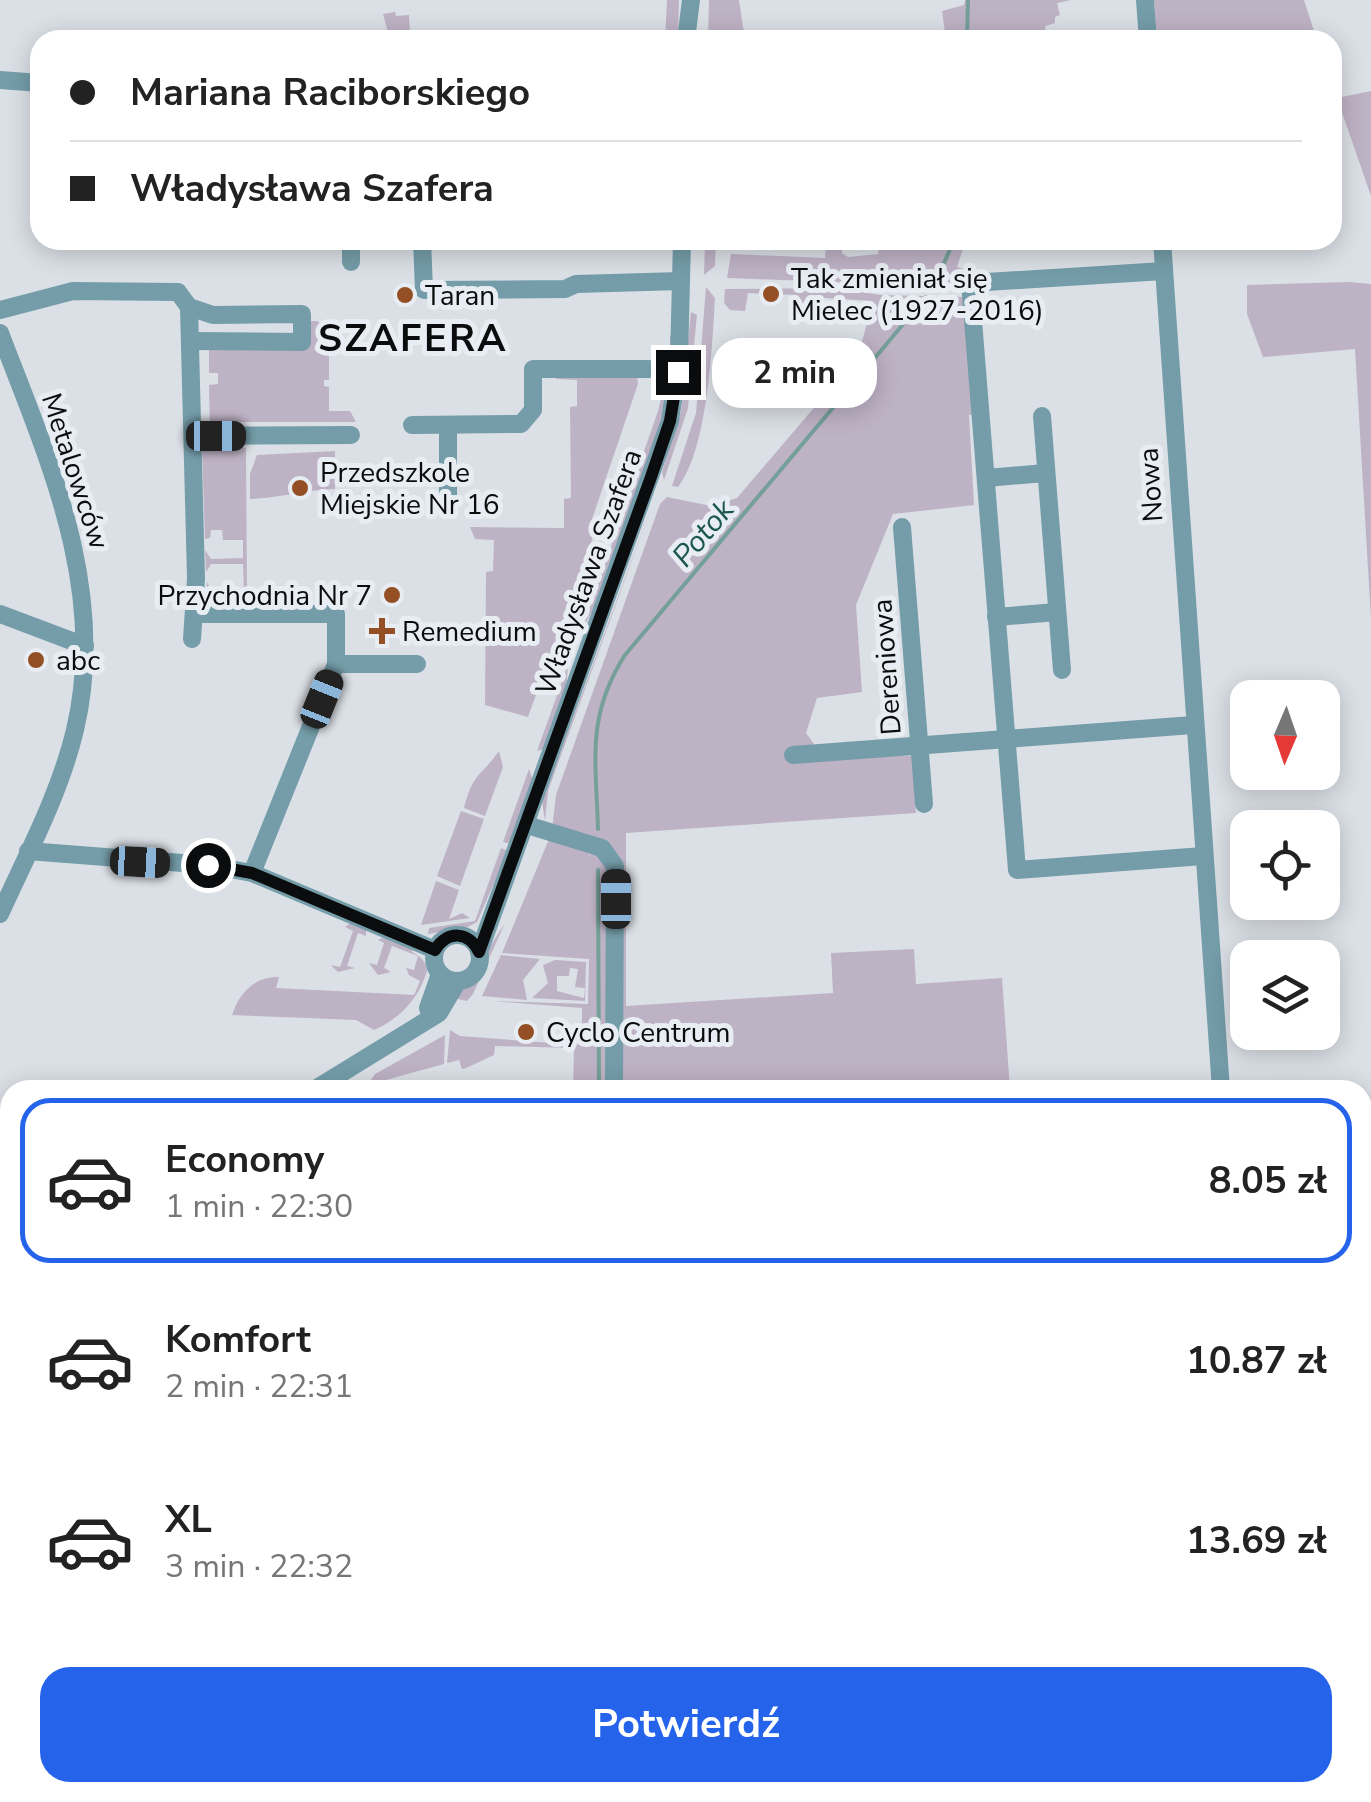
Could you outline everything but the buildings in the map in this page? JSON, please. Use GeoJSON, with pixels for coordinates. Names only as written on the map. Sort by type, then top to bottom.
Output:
{"type":"FeatureCollection","features":[{"type":"Feature","properties":{"kind":"street"},"geometry":{"type":"LineString","coordinates":[[686,30],[688,0]]}},
{"type":"Feature","properties":{"kind":"street"},"geometry":{"type":"LineString","coordinates":[[1145,0],[1147,30]]}},
{"type":"Feature","properties":{"kind":"street"},"geometry":{"type":"LineString","coordinates":[[0,80],[30,82]]}},
{"type":"Feature","properties":{"kind":"street"},"geometry":{"type":"LineString","coordinates":[[351,250],[352,262]]}},
{"type":"Feature","properties":{"kind":"street"},"geometry":{"type":"LineString","coordinates":[[422,250],[424,290],[565,289],[576,284],[682,281]]}},
{"type":"Feature","properties":{"kind":"street","name":"Władysława Szafera"},"geometry":{"type":"LineString","coordinates":[[479,952],[670,421],[679,360],[682,250]]}},
{"type":"Feature","properties":{"kind":"street","name":"Nowa"},"geometry":{"type":"LineString","coordinates":[[1163,250],[1220,1080]]}},
{"type":"Feature","properties":{"kind":"street"},"geometry":{"type":"LineString","coordinates":[[1164,272],[970,283],[1016,870],[1203,856]]}},
{"type":"Feature","properties":{"kind":"street"},"geometry":{"type":"LineString","coordinates":[[0,310],[73,291],[178,292],[189,307],[195,614],[192,639]]}},
{"type":"Feature","properties":{"kind":"street"},"geometry":{"type":"LineString","coordinates":[[189,307],[213,315],[302,314],[302,342],[191,341]]}},
{"type":"Feature","properties":{"kind":"street","name":"Metalowców"},"geometry":{"type":"LineString","coordinates":[[0,333],[7,371],[68,518],[80,574],[86,646],[75,729],[0,914]]}},
{"type":"Feature","properties":{"kind":"street"},"geometry":{"type":"LineString","coordinates":[[412,425],[520,424],[533,410],[533,369],[649,368]]}},
{"type":"Feature","properties":{"kind":"street"},"geometry":{"type":"LineString","coordinates":[[1042,416],[1062,670]]}},
{"type":"Feature","properties":{"kind":"street"},"geometry":{"type":"LineString","coordinates":[[448,426],[448,505]]}},
{"type":"Feature","properties":{"kind":"street"},"geometry":{"type":"LineString","coordinates":[[193,436],[351,435]]}},
{"type":"Feature","properties":{"kind":"street"},"geometry":{"type":"LineString","coordinates":[[986,478],[1046,473]]}},
{"type":"Feature","properties":{"kind":"street","name":"Dereniowa"},"geometry":{"type":"LineString","coordinates":[[902,527],[924,804]]}},
{"type":"Feature","properties":{"kind":"street"},"geometry":{"type":"LineString","coordinates":[[996,617],[1057,612]]}},
{"type":"Feature","properties":{"kind":"street"},"geometry":{"type":"LineString","coordinates":[[0,614],[86,646]]}},
{"type":"Feature","properties":{"kind":"street"},"geometry":{"type":"LineString","coordinates":[[195,614],[336,614],[336,664],[252,873]]}},
{"type":"Feature","properties":{"kind":"street"},"geometry":{"type":"LineString","coordinates":[[336,664],[417,664]]}},
{"type":"Feature","properties":{"kind":"street"},"geometry":{"type":"LineString","coordinates":[[792,755],[1193,726]]}},
{"type":"Feature","properties":{"kind":"street"},"geometry":{"type":"LineString","coordinates":[[527,825],[602,848],[615,866],[614,1080]]}},
{"type":"Feature","properties":{"kind":"street"},"geometry":{"type":"LineString","coordinates":[[28,851],[252,873],[435,950]]}},
{"type":"Feature","properties":{"kind":"street","name":"Władysława Szafera"},"geometry":{"type":"LineString","coordinates":[[466,936],[494,911]]}},
{"type":"Feature","properties":{"kind":"street"},"geometry":{"type":"LineString","coordinates":[[331,1080],[439,1013],[458,981],[476,972],[479,952],[466,936],[451,936],[435,950],[434,962],[440,974],[458,981]]}},
{"type":"Feature","properties":{"kind":"street"},"geometry":{"type":"LineString","coordinates":[[430,1016],[428,1008],[440,974]]}},
{"type":"Feature","properties":{"kind":"shaded area"},"geometry":{"type":"Polygon","coordinates":[[[667,0],[679,0],[678,30],[666,30],[667,0]]]}},
{"type":"Feature","properties":{"kind":"shaded area"},"geometry":{"type":"Polygon","coordinates":[[[709,0],[739,0],[744,30],[708,30],[709,0]]]}},
{"type":"Feature","properties":{"kind":"shaded area"},"geometry":{"type":"Polygon","coordinates":[[[965,0],[1071,0],[1057,3],[1060,15],[1055,17],[1055,23],[1045,26],[1046,30],[945,30],[942,11],[964,5],[965,0]]]}},
{"type":"Feature","properties":{"kind":"shaded area"},"geometry":{"type":"Polygon","coordinates":[[[1154,0],[1304,0],[1314,30],[1156,30],[1154,0]]]}},
{"type":"Feature","properties":{"kind":"shaded area"},"geometry":{"type":"Polygon","coordinates":[[[383,14],[409,15],[410,30],[387,30],[383,14]]]}},
{"type":"Feature","properties":{"kind":"shaded area"},"geometry":{"type":"Polygon","coordinates":[[[1371,91],[1371,196],[1342,112],[1342,97],[1371,91]]]}},
{"type":"Feature","properties":{"kind":"shaded area"},"geometry":{"type":"Polygon","coordinates":[[[705,250],[716,250],[715,266],[704,275],[705,250]]]}},
{"type":"Feature","properties":{"kind":"shaded area"},"geometry":{"type":"Polygon","coordinates":[[[825,250],[842,250],[848,257],[878,254],[878,250],[963,250],[957,267],[964,269],[966,287],[727,278],[731,254],[825,258],[825,250]]]}},
{"type":"Feature","properties":{"kind":"shaded area"},"geometry":{"type":"Polygon","coordinates":[[[1371,284],[1371,619],[1355,349],[1263,357],[1247,314],[1247,285],[1371,284]]]}},
{"type":"Feature","properties":{"kind":"shaded area"},"geometry":{"type":"Polygon","coordinates":[[[706,287],[715,298],[707,397],[696,448],[678,487],[672,486],[696,413],[706,287]]]}},
{"type":"Feature","properties":{"kind":"shaded area"},"geometry":{"type":"Polygon","coordinates":[[[835,288],[881,295],[966,297],[976,414],[969,415],[974,505],[893,514],[856,605],[862,692],[817,698],[806,733],[814,744],[814,757],[912,756],[916,813],[626,833],[626,1006],[833,993],[831,953],[914,949],[916,984],[1002,978],[1009,1080],[573,1080],[574,1048],[495,1046],[494,1055],[466,1068],[462,1069],[459,1060],[447,1063],[450,1030],[460,1036],[564,1044],[568,1037],[582,1038],[582,1008],[492,1001],[588,1004],[589,959],[502,953],[549,839],[588,851],[590,856],[594,837],[552,829],[556,795],[660,504],[667,497],[711,506],[737,498],[858,356],[873,301],[809,297],[800,310],[797,295],[748,293],[745,311],[730,310],[724,303],[725,289],[835,288]]]}},
{"type":"Feature","properties":{"kind":"shaded area"},"geometry":{"type":"Polygon","coordinates":[[[691,312],[697,315],[688,408],[664,480],[662,472],[681,412],[691,312]]]}},
{"type":"Feature","properties":{"kind":"shaded area"},"geometry":{"type":"Polygon","coordinates":[[[306,321],[317,321],[337,335],[321,342],[323,347],[340,340],[349,349],[329,351],[329,380],[324,380],[324,386],[329,387],[329,411],[350,411],[356,422],[217,422],[216,429],[210,429],[209,385],[218,384],[218,373],[209,373],[209,346],[306,346],[306,321]]]}},
{"type":"Feature","properties":{"kind":"shaded area"},"geometry":{"type":"Polygon","coordinates":[[[673,336],[666,410],[602,593],[582,630],[658,411],[670,361],[673,336]]]}},
{"type":"Feature","properties":{"kind":"shaded area"},"geometry":{"type":"Polygon","coordinates":[[[831,349],[850,356],[809,402],[795,405],[798,383],[821,382],[825,354],[831,355],[831,349]]]}},
{"type":"Feature","properties":{"kind":"shaded area"},"geometry":{"type":"Polygon","coordinates":[[[556,374],[637,374],[638,384],[589,528],[596,529],[528,717],[485,705],[486,572],[493,571],[494,540],[475,539],[470,527],[564,528],[564,499],[571,498],[570,407],[577,406],[577,380],[556,379],[556,374]]]}},
{"type":"Feature","properties":{"kind":"shaded area"},"geometry":{"type":"Polygon","coordinates":[[[213,445],[246,448],[247,596],[206,596],[207,582],[212,592],[244,591],[243,564],[211,564],[206,572],[205,550],[211,559],[243,558],[243,540],[223,540],[222,530],[211,530],[210,538],[205,539],[202,449],[213,445]]]}},
{"type":"Feature","properties":{"kind":"shaded area"},"geometry":{"type":"Polygon","coordinates":[[[335,451],[335,489],[250,499],[250,474],[257,455],[335,451]]]}},
{"type":"Feature","properties":{"kind":"shaded area"},"geometry":{"type":"Polygon","coordinates":[[[655,497],[548,791],[545,821],[542,802],[655,497]]]}},
{"type":"Feature","properties":{"kind":"shaded area"},"geometry":{"type":"Polygon","coordinates":[[[568,665],[566,690],[544,749],[537,751],[568,665]]]}},
{"type":"Feature","properties":{"kind":"shaded area"},"geometry":{"type":"Polygon","coordinates":[[[499,751],[503,767],[485,816],[464,808],[474,781],[499,751]]]}},
{"type":"Feature","properties":{"kind":"shaded area"},"geometry":{"type":"Polygon","coordinates":[[[529,769],[533,781],[511,844],[503,842],[529,769]]]}},
{"type":"Feature","properties":{"kind":"shaded area"},"geometry":{"type":"Polygon","coordinates":[[[461,811],[484,819],[460,886],[437,876],[461,811]]]}},
{"type":"Feature","properties":{"kind":"shaded area"},"geometry":{"type":"Polygon","coordinates":[[[501,848],[508,851],[477,922],[466,928],[428,934],[429,928],[475,921],[501,848]]]}},
{"type":"Feature","properties":{"kind":"shaded area"},"geometry":{"type":"Polygon","coordinates":[[[436,881],[459,890],[449,919],[462,913],[470,918],[421,925],[436,881]]]}},
{"type":"Feature","properties":{"kind":"shaded area"},"geometry":{"type":"Polygon","coordinates":[[[352,922],[366,929],[366,936],[358,933],[347,966],[355,968],[338,972],[331,965],[340,967],[353,931],[345,927],[352,922]]]}},
{"type":"Feature","properties":{"kind":"shaded area"},"geometry":{"type":"Polygon","coordinates":[[[505,923],[473,994],[467,1001],[453,998],[479,977],[486,953],[505,923]]]}},
{"type":"Feature","properties":{"kind":"shaded area"},"geometry":{"type":"Polygon","coordinates":[[[386,936],[413,948],[418,956],[392,946],[384,968],[391,972],[378,975],[369,963],[377,965],[384,943],[378,940],[386,936]]]}},
{"type":"Feature","properties":{"kind":"shaded area"},"geometry":{"type":"Polygon","coordinates":[[[501,955],[540,959],[523,980],[527,1000],[482,996],[501,955]]]}},
{"type":"Feature","properties":{"kind":"shaded area"},"geometry":{"type":"Polygon","coordinates":[[[418,956],[426,965],[414,999],[400,1014],[374,1030],[356,1020],[232,1015],[249,987],[270,977],[279,977],[276,988],[414,995],[420,981],[409,975],[406,968],[414,970],[418,956]]]}},
{"type":"Feature","properties":{"kind":"shaded area"},"geometry":{"type":"Polygon","coordinates":[[[555,960],[586,962],[585,1001],[532,998],[548,983],[543,965],[555,960]],[[570,968],[569,976],[557,976],[557,991],[584,998],[585,988],[575,987],[578,969],[570,968]]]}},
{"type":"Feature","properties":{"kind":"shaded area"},"geometry":{"type":"Polygon","coordinates":[[[445,1035],[444,1064],[386,1080],[371,1080],[445,1035]]]}},
{"type":"Feature","properties":{"kind":"waterway","name":"Potok"},"geometry":{"type":"LineString","coordinates":[[967,30],[968,0]]}},
{"type":"Feature","properties":{"kind":"waterway","name":"Potok"},"geometry":{"type":"LineString","coordinates":[[934,286],[950,250]]}},
{"type":"Feature","properties":{"kind":"waterway","name":"Potok"},"geometry":{"type":"LineString","coordinates":[[598,829],[595,760],[599,719],[604,698],[625,655],[926,297]]}},
{"type":"Feature","properties":{"kind":"waterway","name":"Potok"},"geometry":{"type":"LineString","coordinates":[[598,870],[599,1080]]}},
{"type":"Feature","properties":{"kind":"place","name":"Tak zmieniał się Mielec (1927-2016)"},"geometry":{"type":"Point","coordinates":[771,294]}},
{"type":"Feature","properties":{"kind":"place","name":"Taran"},"geometry":{"type":"Point","coordinates":[405,295]}},
{"type":"Feature","properties":{"kind":"place","name":"Przedszkole Miejskie Nr 16"},"geometry":{"type":"Point","coordinates":[300,488]}},
{"type":"Feature","properties":{"kind":"place","name":"Przychodnia Nr 7"},"geometry":{"type":"Point","coordinates":[392,595]}},
{"type":"Feature","properties":{"kind":"place","name":"Remedium"},"geometry":{"type":"Point","coordinates":[382,631]}},
{"type":"Feature","properties":{"kind":"place","name":"abc"},"geometry":{"type":"Point","coordinates":[36,660]}},
{"type":"Feature","properties":{"kind":"place","name":"Cyclo Centrum"},"geometry":{"type":"Point","coordinates":[526,1032]}},
{"type":"Feature","properties":{"kind":"district","name":"SZAFERA"},"geometry":{"type":"Point","coordinates":[413,338]}},
{"type":"Feature","properties":{"kind":"route"},"geometry":{"type":"LineString","coordinates":[[208,865],[252,873],[435,950],[444,938],[458,935],[472,940],[479,952],[651,477],[670,421],[678,372]]}}]}
